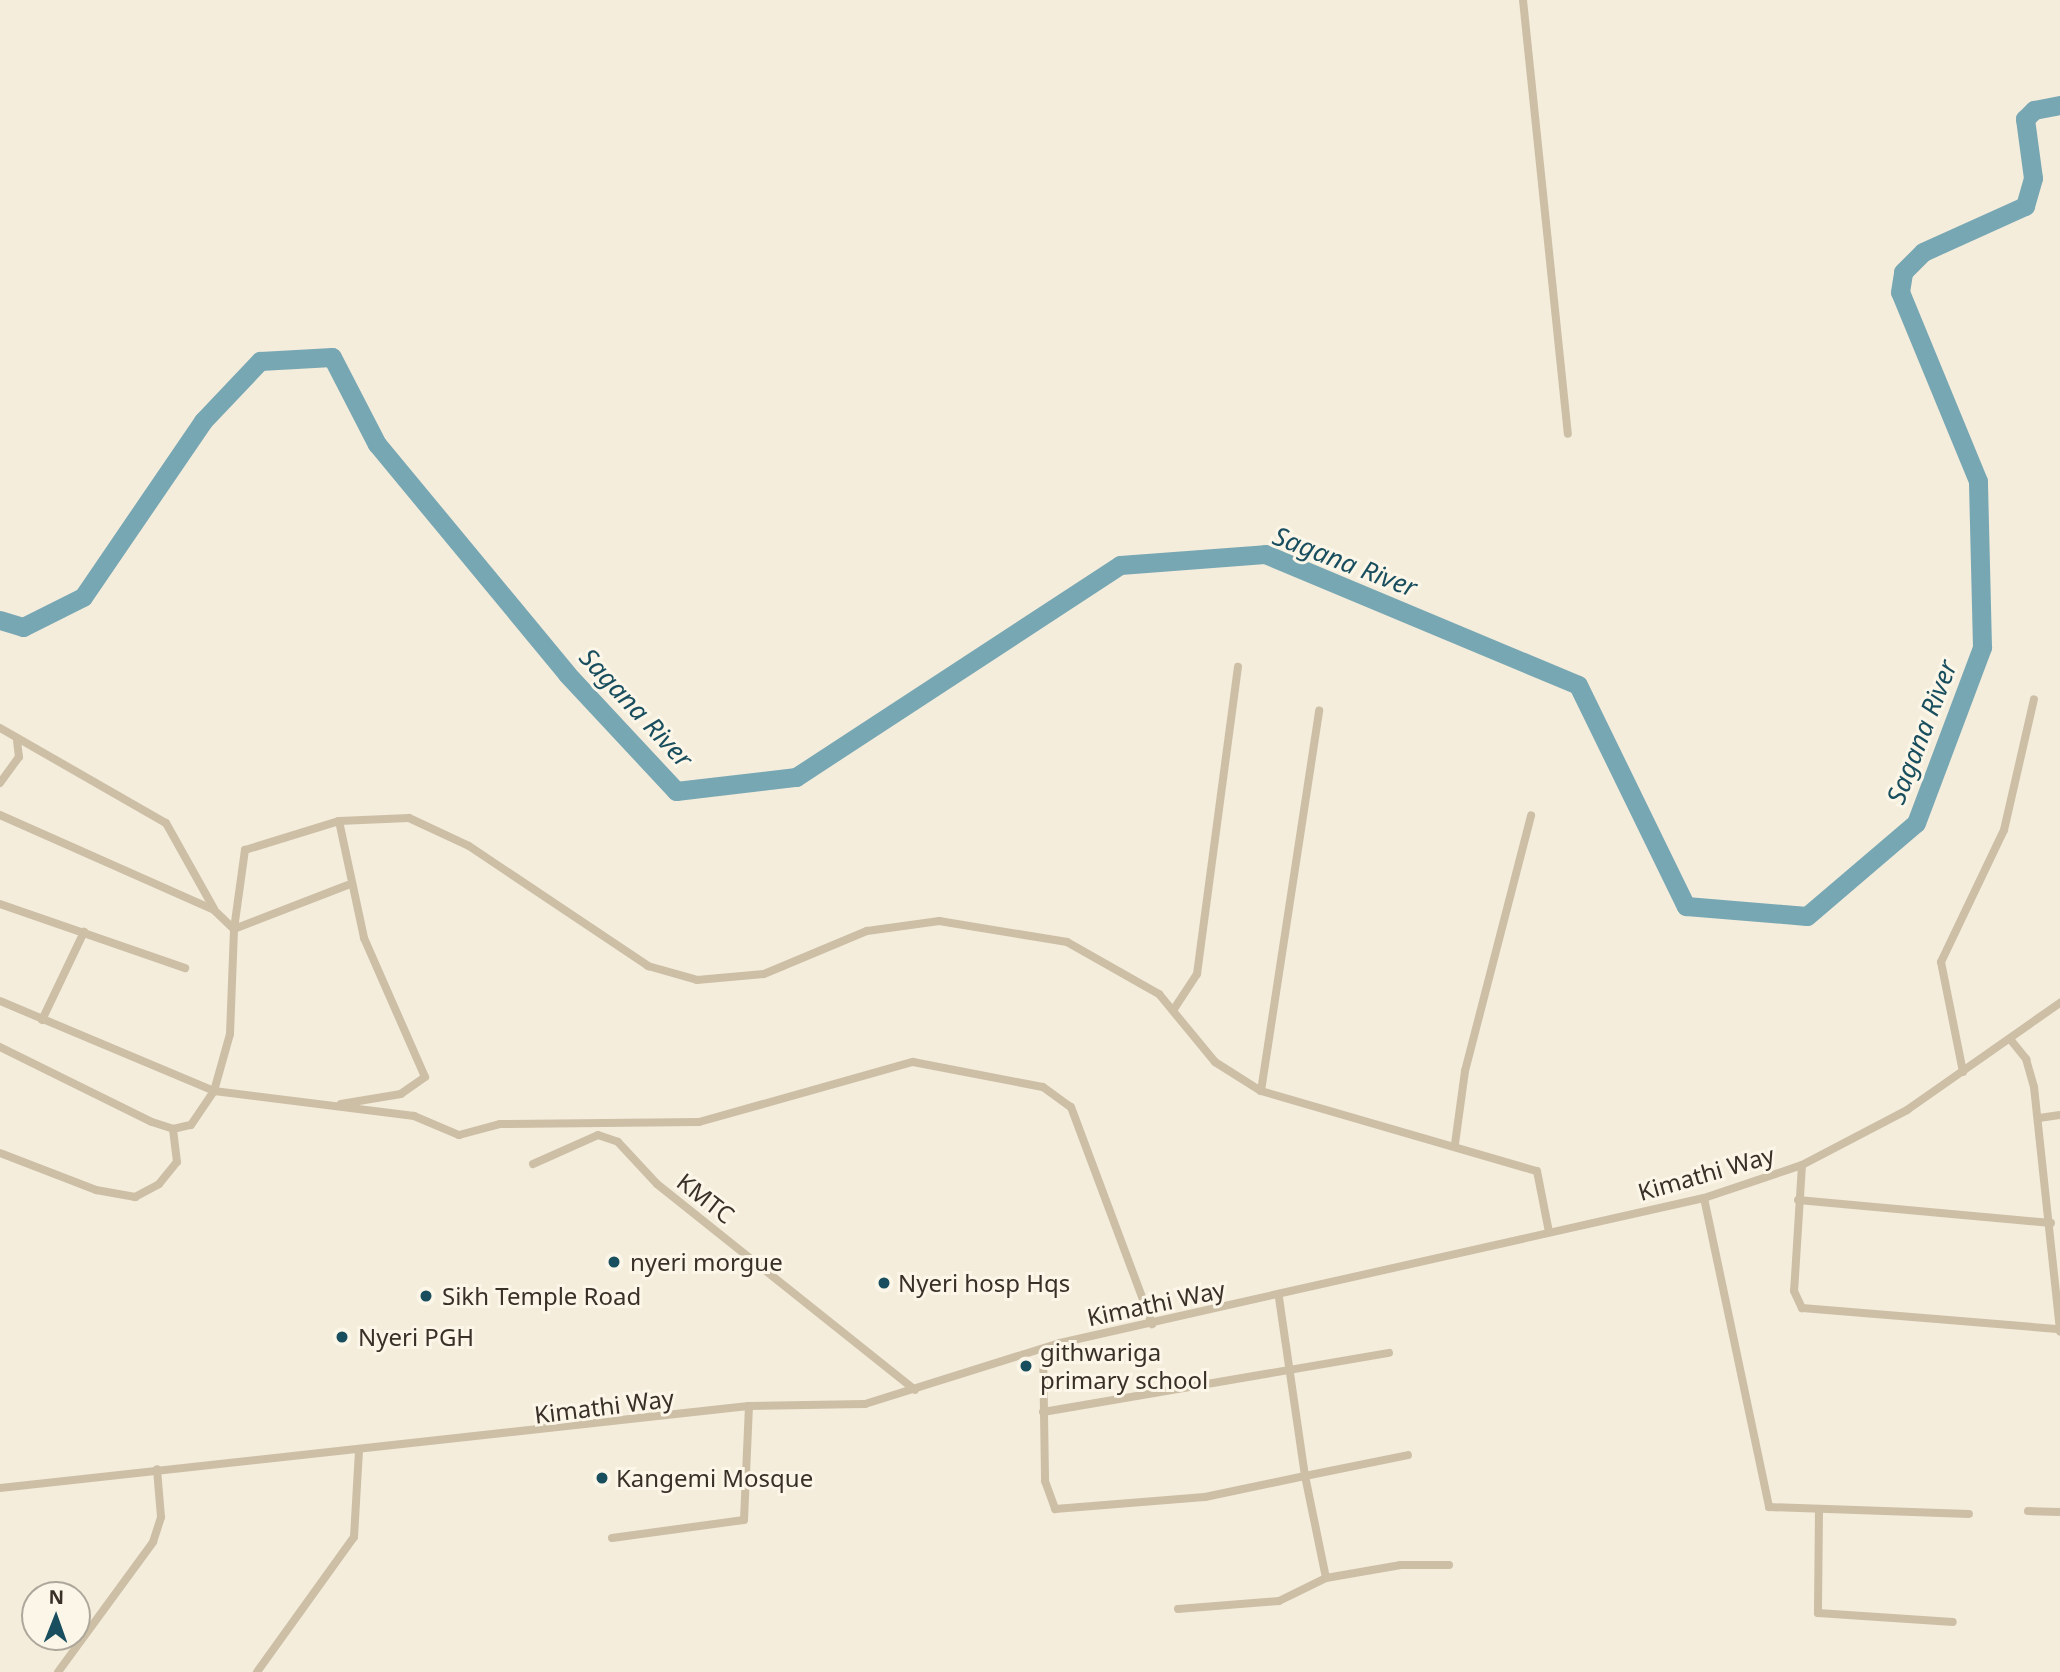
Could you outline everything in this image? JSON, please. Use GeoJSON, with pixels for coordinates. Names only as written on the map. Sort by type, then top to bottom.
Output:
{"type":"FeatureCollection","features":[{"type":"Feature","properties":{"kind":"street"},"geometry":{"type":"LineString","coordinates":[[1523,0],[1568,434]]}},
{"type":"Feature","properties":{"kind":"street"},"geometry":{"type":"LineString","coordinates":[[1174,1009],[1197,974],[1238,667]]}},
{"type":"Feature","properties":{"kind":"street"},"geometry":{"type":"LineString","coordinates":[[1963,1072],[1941,962],[2004,830],[2034,699]]}},
{"type":"Feature","properties":{"kind":"street"},"geometry":{"type":"LineString","coordinates":[[1261,1091],[1320,710]]}},
{"type":"Feature","properties":{"kind":"street"},"geometry":{"type":"LineString","coordinates":[[0,728],[166,822],[214,910],[233,929]]}},
{"type":"Feature","properties":{"kind":"street"},"geometry":{"type":"LineString","coordinates":[[0,783],[19,758],[15,738]]}},
{"type":"Feature","properties":{"kind":"street"},"geometry":{"type":"LineString","coordinates":[[0,815],[214,910]]}},
{"type":"Feature","properties":{"kind":"street"},"geometry":{"type":"LineString","coordinates":[[1455,1144],[1465,1071],[1531,815]]}},
{"type":"Feature","properties":{"kind":"street"},"geometry":{"type":"LineString","coordinates":[[0,1047],[173,1129],[203,1116],[214,1091],[235,1002],[233,929],[245,850],[339,821],[409,818],[438,828],[648,966],[697,980],[764,974],[867,930],[939,921],[1067,942],[1159,994],[1215,1062],[1261,1091],[1455,1144],[1537,1171],[1549,1233]]}},
{"type":"Feature","properties":{"kind":"street"},"geometry":{"type":"LineString","coordinates":[[331,1105],[401,1094],[425,1077],[348,885],[339,821]]}},
{"type":"Feature","properties":{"kind":"street"},"geometry":{"type":"LineString","coordinates":[[233,929],[348,885]]}},
{"type":"Feature","properties":{"kind":"street"},"geometry":{"type":"LineString","coordinates":[[0,904],[186,968]]}},
{"type":"Feature","properties":{"kind":"street"},"geometry":{"type":"LineString","coordinates":[[42,1020],[84,932]]}},
{"type":"Feature","properties":{"kind":"street"},"geometry":{"type":"LineString","coordinates":[[0,1001],[214,1091],[414,1116],[459,1135],[500,1124],[699,1122],[913,1062],[1036,1085],[1071,1107],[1152,1324]]}},
{"type":"Feature","properties":{"kind":"street","name":"Kimathi Way"},"geometry":{"type":"LineString","coordinates":[[0,1488],[749,1406],[865,1404],[1043,1349],[1704,1198],[1801,1165],[1907,1110],[2060,1003]]}},
{"type":"Feature","properties":{"kind":"street"},"geometry":{"type":"LineString","coordinates":[[1801,1165],[1794,1291],[1802,1308],[2060,1332],[2039,1118],[2026,1059],[2010,1039]]}},
{"type":"Feature","properties":{"kind":"street"},"geometry":{"type":"LineString","coordinates":[[2039,1118],[2060,1115]]}},
{"type":"Feature","properties":{"kind":"street"},"geometry":{"type":"LineString","coordinates":[[0,1153],[96,1190],[135,1197],[159,1184],[177,1162],[173,1129]]}},
{"type":"Feature","properties":{"kind":"street","name":"KMTC"},"geometry":{"type":"LineString","coordinates":[[533,1164],[598,1135],[618,1142],[657,1184],[915,1390]]}},
{"type":"Feature","properties":{"kind":"street"},"geometry":{"type":"LineString","coordinates":[[1704,1198],[1766,1501],[1774,1508],[1819,1511],[1969,1514]]}},
{"type":"Feature","properties":{"kind":"street"},"geometry":{"type":"LineString","coordinates":[[1798,1200],[2050,1223]]}},
{"type":"Feature","properties":{"kind":"street"},"geometry":{"type":"LineString","coordinates":[[1279,1297],[1293,1370],[1304,1476],[1326,1578]]}},
{"type":"Feature","properties":{"kind":"street"},"geometry":{"type":"LineString","coordinates":[[1043,1349],[1045,1481],[1055,1509],[1205,1497],[1408,1455]]}},
{"type":"Feature","properties":{"kind":"street"},"geometry":{"type":"LineString","coordinates":[[1043,1412],[1390,1353]]}},
{"type":"Feature","properties":{"kind":"street"},"geometry":{"type":"LineString","coordinates":[[612,1538],[744,1520],[749,1406]]}},
{"type":"Feature","properties":{"kind":"street"},"geometry":{"type":"LineString","coordinates":[[257,1672],[354,1537],[359,1449]]}},
{"type":"Feature","properties":{"kind":"street"},"geometry":{"type":"LineString","coordinates":[[58,1672],[153,1542],[161,1517],[157,1469]]}},
{"type":"Feature","properties":{"kind":"street"},"geometry":{"type":"LineString","coordinates":[[1819,1511],[1818,1612],[1953,1622]]}},
{"type":"Feature","properties":{"kind":"street"},"geometry":{"type":"LineString","coordinates":[[2028,1511],[2060,1511]]}},
{"type":"Feature","properties":{"kind":"street"},"geometry":{"type":"LineString","coordinates":[[1178,1609],[1279,1601],[1326,1578],[1450,1565]]}},
{"type":"Feature","properties":{"kind":"waterway","name":"Sagana River"},"geometry":{"type":"LineString","coordinates":[[0,620],[23,627],[83,597],[203,421],[260,361],[332,357],[377,444],[567,674],[676,791],[796,777],[1120,565],[1265,554],[1578,685],[1686,906],[1807,916],[1916,823],[1982,647],[1978,481],[1900,292],[1903,272],[1923,252],[2025,206],[2033,178],[2025,119],[2034,110],[2060,105]]}},
{"type":"Feature","properties":{"kind":"place","name":"nyeri morgue"},"geometry":{"type":"Point","coordinates":[614,1262]}},
{"type":"Feature","properties":{"kind":"place","name":"Nyeri hosp Hqs"},"geometry":{"type":"Point","coordinates":[884,1283]}},
{"type":"Feature","properties":{"kind":"place","name":"Sikh Temple Road"},"geometry":{"type":"Point","coordinates":[426,1296]}},
{"type":"Feature","properties":{"kind":"place","name":"Nyeri PGH"},"geometry":{"type":"Point","coordinates":[342,1337]}},
{"type":"Feature","properties":{"kind":"place","name":"githwariga primary school"},"geometry":{"type":"Point","coordinates":[1026,1366]}},
{"type":"Feature","properties":{"kind":"place","name":"Kangemi Mosque"},"geometry":{"type":"Point","coordinates":[602,1478]}}]}
